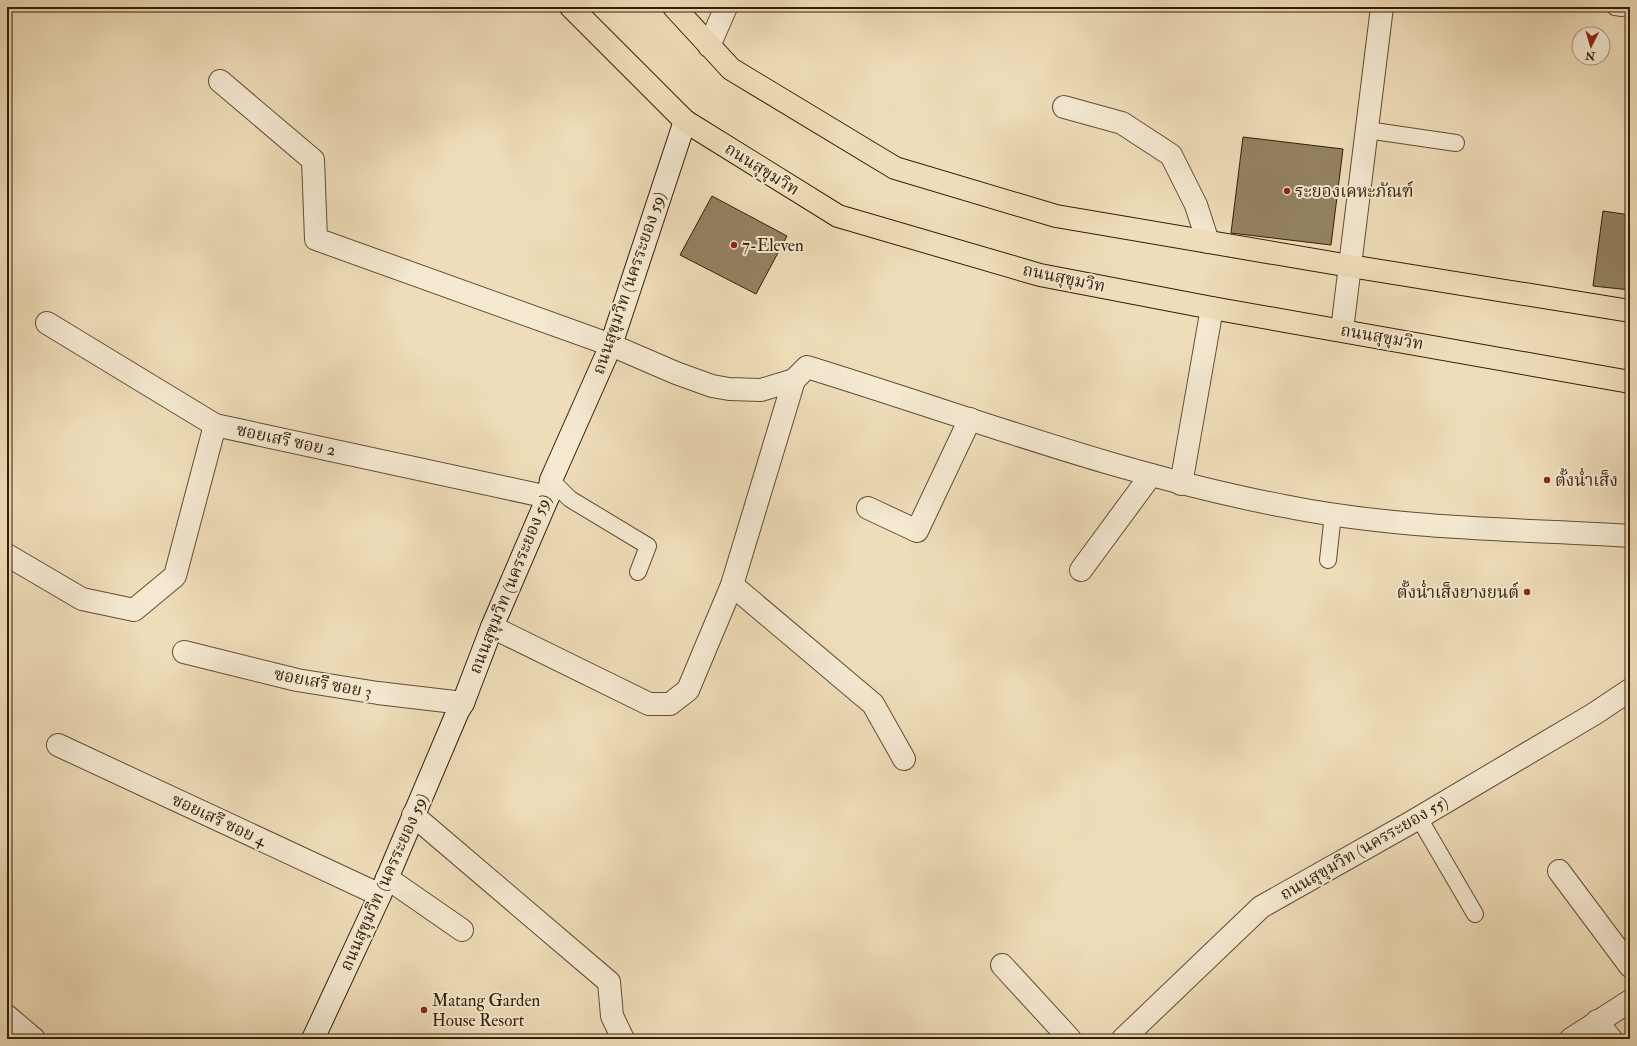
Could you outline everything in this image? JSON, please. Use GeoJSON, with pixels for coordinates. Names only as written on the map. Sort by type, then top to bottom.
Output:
{"type":"FeatureCollection","features":[{"type":"Feature","properties":{"kind":"main road","name":"ถนนสุขุมวิท"},"geometry":{"type":"LineString","coordinates":[[571,7],[685,120],[838,216],[1040,275],[1212,308],[1630,382]]}},
{"type":"Feature","properties":{"kind":"main road"},"geometry":{"type":"LineString","coordinates":[[674,7],[731,70],[895,168],[1056,216],[1350,266],[1630,311]]}},
{"type":"Feature","properties":{"kind":"street"},"geometry":{"type":"LineString","coordinates":[[709,46],[726,7]]}},
{"type":"Feature","properties":{"kind":"street"},"geometry":{"type":"LineString","coordinates":[[1342,330],[1382,7]]}},
{"type":"Feature","properties":{"kind":"street"},"geometry":{"type":"LineString","coordinates":[[220,81],[313,160],[316,239],[611,345],[676,373],[729,390],[761,390],[794,380],[807,367],[1085,457],[1181,484],[1285,507],[1386,522],[1630,536]]}},
{"type":"Feature","properties":{"kind":"street"},"geometry":{"type":"LineString","coordinates":[[1064,107],[1122,124],[1171,155],[1196,205],[1208,242]]}},
{"type":"Feature","properties":{"kind":"street","name":"ถนนสุขุมวิท (นครระยอง 59)"},"geometry":{"type":"LineString","coordinates":[[313,1039],[384,887],[413,815],[458,711],[463,703],[492,627],[611,345],[685,120]]}},
{"type":"Feature","properties":{"kind":"street"},"geometry":{"type":"LineString","coordinates":[[1181,484],[1212,308]]}},
{"type":"Feature","properties":{"kind":"street","name":"ซอยเสรี ซอย 2"},"geometry":{"type":"LineString","coordinates":[[48,323],[215,425],[550,488]]}},
{"type":"Feature","properties":{"kind":"street"},"geometry":{"type":"LineString","coordinates":[[492,627],[649,704],[670,704],[688,690],[732,585],[794,380]]}},
{"type":"Feature","properties":{"kind":"street"},"geometry":{"type":"LineString","coordinates":[[868,508],[917,531],[970,419]]}},
{"type":"Feature","properties":{"kind":"street"},"geometry":{"type":"LineString","coordinates":[[7,555],[82,599],[134,610],[175,576],[215,425]]}},
{"type":"Feature","properties":{"kind":"street"},"geometry":{"type":"LineString","coordinates":[[1081,570],[1151,475]]}},
{"type":"Feature","properties":{"kind":"street"},"geometry":{"type":"LineString","coordinates":[[732,585],[873,704],[904,759]]}},
{"type":"Feature","properties":{"kind":"street","name":"ซอยเสรี ซอย 3"},"geometry":{"type":"LineString","coordinates":[[184,652],[297,680],[378,693],[463,703]]}},
{"type":"Feature","properties":{"kind":"street","name":"ถนนสุขุมวิท (นครระยอง 55)"},"geometry":{"type":"LineString","coordinates":[[1123,1039],[1262,907],[1419,818],[1594,714],[1630,690]]}},
{"type":"Feature","properties":{"kind":"street","name":"ซอยเสรี ซอย 4"},"geometry":{"type":"LineString","coordinates":[[58,745],[384,887],[462,930]]}},
{"type":"Feature","properties":{"kind":"street"},"geometry":{"type":"LineString","coordinates":[[413,815],[609,982],[612,1016],[623,1039]]}},
{"type":"Feature","properties":{"kind":"street"},"geometry":{"type":"LineString","coordinates":[[1559,871],[1630,966]]}},
{"type":"Feature","properties":{"kind":"street"},"geometry":{"type":"LineString","coordinates":[[1002,965],[1070,1039]]}},
{"type":"Feature","properties":{"kind":"street"},"geometry":{"type":"LineString","coordinates":[[1571,1039],[1630,1001]]}},
{"type":"Feature","properties":{"kind":"street"},"geometry":{"type":"LineString","coordinates":[[7,1016],[34,1039]]}},
{"type":"Feature","properties":{"kind":"street"},"geometry":{"type":"LineString","coordinates":[[1597,1021],[1611,1039]]}},
{"type":"Feature","properties":{"kind":"lane"},"geometry":{"type":"LineString","coordinates":[[1367,130],[1456,143]]}},
{"type":"Feature","properties":{"kind":"lane"},"geometry":{"type":"LineString","coordinates":[[550,488],[648,546],[638,572]]}},
{"type":"Feature","properties":{"kind":"lane"},"geometry":{"type":"LineString","coordinates":[[1328,560],[1333,514]]}},
{"type":"Feature","properties":{"kind":"lane"},"geometry":{"type":"LineString","coordinates":[[1419,818],[1474,914]]}},
{"type":"Feature","properties":{"kind":"building","name":"ระยองเคหะภัณฑ์"},"geometry":{"type":"Polygon","coordinates":[[[1243,137],[1343,149],[1331,245],[1231,233],[1243,137]]]}},
{"type":"Feature","properties":{"kind":"building","name":"7-Eleven"},"geometry":{"type":"Polygon","coordinates":[[[712,196],[787,236],[756,294],[680,255],[712,196]]]}},
{"type":"Feature","properties":{"kind":"building"},"geometry":{"type":"Polygon","coordinates":[[[1603,211],[1630,215],[1630,290],[1593,286],[1603,211]]]}},
{"type":"Feature","properties":{"kind":"place","name":"ระยองเคหะภัณฑ์"},"geometry":{"type":"Point","coordinates":[1287,191]}},
{"type":"Feature","properties":{"kind":"place","name":"7-Eleven"},"geometry":{"type":"Point","coordinates":[734,245]}},
{"type":"Feature","properties":{"kind":"place","name":"ตั้งน่ำเส็ง"},"geometry":{"type":"Point","coordinates":[1547,480]}},
{"type":"Feature","properties":{"kind":"place","name":"ตั้งน่ำเส็งยางยนต์"},"geometry":{"type":"Point","coordinates":[1527,592]}},
{"type":"Feature","properties":{"kind":"place","name":"Matang Garden House Resort"},"geometry":{"type":"Point","coordinates":[424,1010]}}]}
